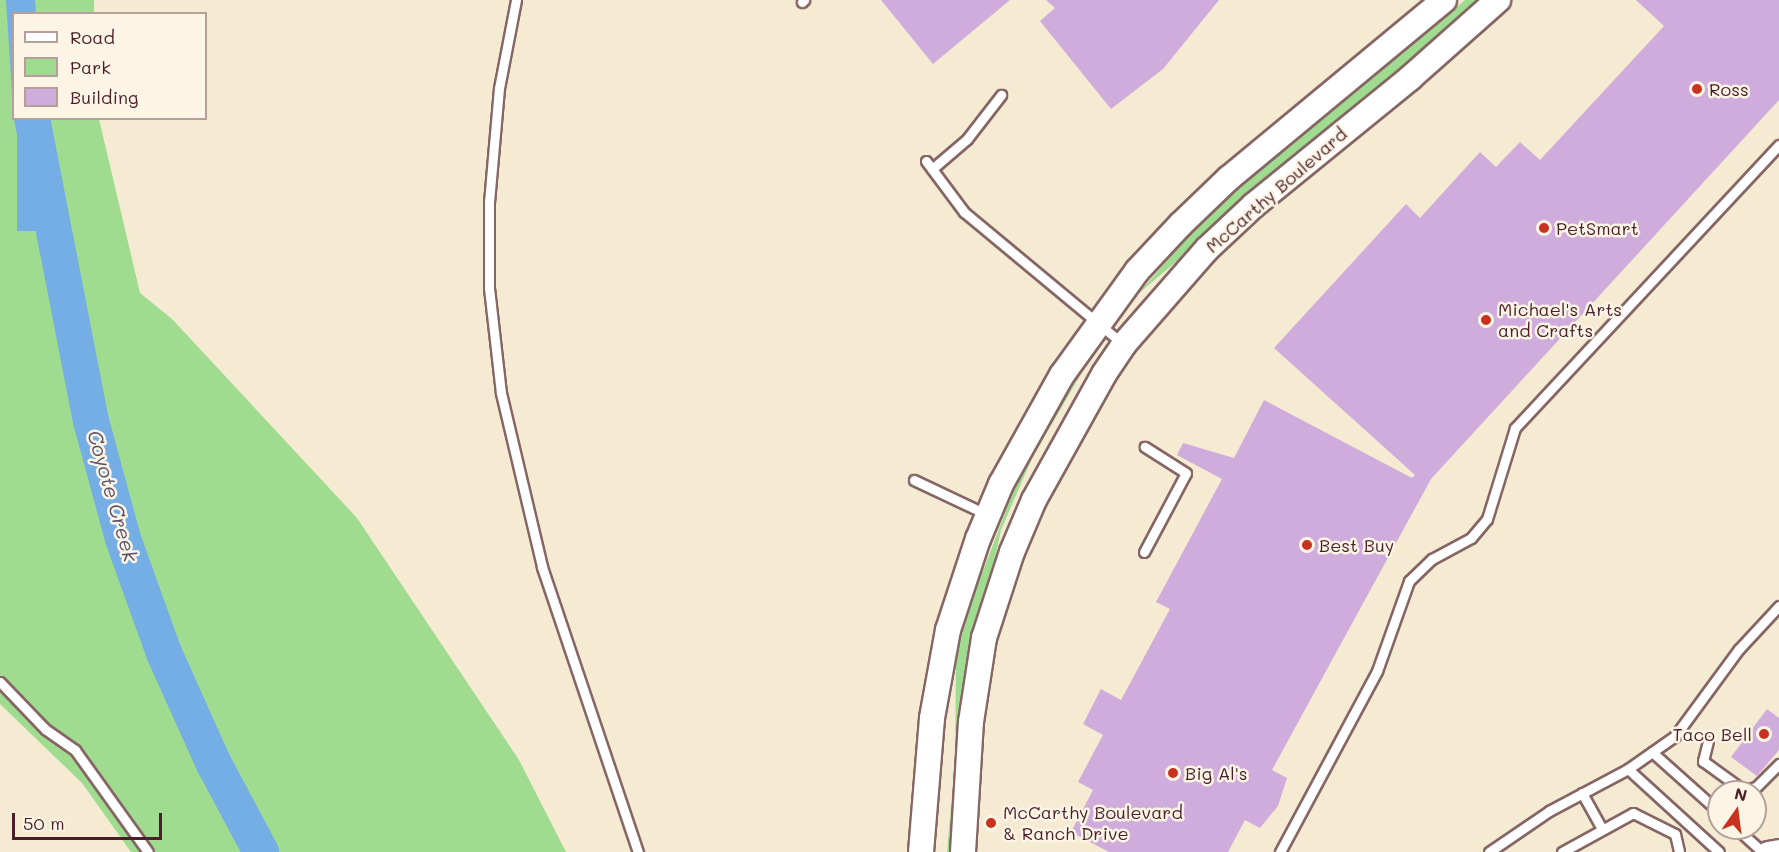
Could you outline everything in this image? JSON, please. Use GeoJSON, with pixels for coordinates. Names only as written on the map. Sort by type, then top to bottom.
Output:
{"type":"FeatureCollection","features":[{"type":"Feature","properties":{"kind":"main road","name":"McCarthy Boulevard"},"geometry":{"type":"LineString","coordinates":[[921,852],[939,674],[963,583],[988,515],[1028,430],[1096,323],[1137,271],[1229,178],[1444,0]]}},
{"type":"Feature","properties":{"kind":"main road","name":"McCarthy Boulevard"},"geometry":{"type":"LineString","coordinates":[[963,852],[975,681],[997,594],[1055,458],[1124,344],[1207,249],[1254,205],[1410,78],[1498,0]]}},
{"type":"Feature","properties":{"kind":"street"},"geometry":{"type":"LineString","coordinates":[[1767,852],[1779,850]]}},
{"type":"Feature","properties":{"kind":"lane"},"geometry":{"type":"LineString","coordinates":[[516,0],[499,88],[489,202],[489,288],[501,393],[542,567],[638,852]]}},
{"type":"Feature","properties":{"kind":"lane"},"geometry":{"type":"LineString","coordinates":[[932,169],[967,139],[1001,95]]}},
{"type":"Feature","properties":{"kind":"lane"},"geometry":{"type":"LineString","coordinates":[[1280,852],[1377,671],[1409,581],[1432,559],[1471,538],[1487,519],[1515,428],[1779,145]]}},
{"type":"Feature","properties":{"kind":"lane"},"geometry":{"type":"LineString","coordinates":[[926,161],[964,212],[1124,344]]}},
{"type":"Feature","properties":{"kind":"lane"},"geometry":{"type":"LineString","coordinates":[[1144,552],[1186,473],[1145,447]]}},
{"type":"Feature","properties":{"kind":"lane"},"geometry":{"type":"LineString","coordinates":[[914,480],[988,515]]}},
{"type":"Feature","properties":{"kind":"lane"},"geometry":{"type":"LineString","coordinates":[[1489,852],[1582,793],[1628,769],[1675,736],[1739,649],[1779,606]]}},
{"type":"Feature","properties":{"kind":"lane"},"geometry":{"type":"LineString","coordinates":[[0,682],[45,729],[75,750],[148,852]]}},
{"type":"Feature","properties":{"kind":"lane"},"geometry":{"type":"LineString","coordinates":[[1708,741],[1703,760],[1743,790],[1756,787],[1779,764]]}},
{"type":"Feature","properties":{"kind":"lane"},"geometry":{"type":"LineString","coordinates":[[1652,752],[1707,801]]}},
{"type":"Feature","properties":{"kind":"lane"},"geometry":{"type":"LineString","coordinates":[[1628,769],[1719,852]]}},
{"type":"Feature","properties":{"kind":"lane"},"geometry":{"type":"LineString","coordinates":[[1582,793],[1602,829]]}},
{"type":"Feature","properties":{"kind":"lane"},"geometry":{"type":"LineString","coordinates":[[1562,852],[1633,813],[1675,834],[1679,852]]}},
{"type":"Feature","properties":{"kind":"lane"},"geometry":{"type":"LineString","coordinates":[[1750,840],[1763,852]]}},
{"type":"Feature","properties":{"kind":"green space"},"geometry":{"type":"Polygon","coordinates":[[[0,0],[94,0],[94,12],[12,12],[12,120],[99,120],[140,293],[172,319],[357,518],[519,760],[566,852],[131,852],[82,783],[0,704],[0,0]]]}},
{"type":"Feature","properties":{"kind":"green space"},"geometry":{"type":"Polygon","coordinates":[[[1465,0],[1485,0],[1138,294],[1184,241],[1234,191],[1465,0]]]}},
{"type":"Feature","properties":{"kind":"green space"},"geometry":{"type":"Polygon","coordinates":[[[1091,357],[1033,456],[1001,530],[964,704],[951,852],[947,852],[955,762],[956,656],[971,602],[1012,495],[1042,435],[1091,357]]]}},
{"type":"Feature","properties":{"kind":"water"},"geometry":{"type":"Polygon","coordinates":[[[6,0],[35,0],[36,12],[12,12],[12,93],[6,0]]]}},
{"type":"Feature","properties":{"kind":"water"},"geometry":{"type":"Polygon","coordinates":[[[17,120],[43,120],[43,231],[17,231],[17,120]]]}},
{"type":"Feature","properties":{"kind":"building"},"geometry":{"type":"Polygon","coordinates":[[[881,0],[1010,0],[933,64],[881,0]]]}},
{"type":"Feature","properties":{"kind":"building"},"geometry":{"type":"Polygon","coordinates":[[[1046,0],[1219,0],[1163,69],[1111,109],[1040,21],[1055,8],[1046,0]]]}},
{"type":"Feature","properties":{"kind":"building"},"geometry":{"type":"Polygon","coordinates":[[[1636,0],[1779,0],[1779,100],[1431,479],[1272,770],[1287,778],[1278,806],[1260,828],[1245,820],[1228,852],[1109,852],[1071,832],[1093,790],[1078,782],[1103,735],[1083,724],[1101,689],[1121,700],[1170,609],[1156,602],[1222,479],[1177,455],[1183,443],[1234,458],[1264,400],[1412,478],[1415,475],[1274,348],[1406,204],[1420,218],[1480,152],[1496,167],[1520,142],[1540,160],[1664,26],[1636,0]]]}},
{"type":"Feature","properties":{"kind":"building","name":"Taco Bell"},"geometry":{"type":"Polygon","coordinates":[[[1767,709],[1779,718],[1779,750],[1757,776],[1731,757],[1767,709]]]}},
{"type":"Feature","properties":{"kind":"waterway","name":"Coyote Creek"},"geometry":{"type":"LineString","coordinates":[[32,120],[91,421],[123,539],[164,653],[214,764],[261,852]]}},
{"type":"Feature","properties":{"kind":"place","name":"Ross"},"geometry":{"type":"Point","coordinates":[1697,89]}},
{"type":"Feature","properties":{"kind":"place","name":"PetSmart"},"geometry":{"type":"Point","coordinates":[1544,228]}},
{"type":"Feature","properties":{"kind":"place","name":"Michael's Arts and Crafts"},"geometry":{"type":"Point","coordinates":[1486,320]}},
{"type":"Feature","properties":{"kind":"place","name":"Best Buy"},"geometry":{"type":"Point","coordinates":[1307,545]}},
{"type":"Feature","properties":{"kind":"place","name":"Taco Bell"},"geometry":{"type":"Point","coordinates":[1764,734]}},
{"type":"Feature","properties":{"kind":"place","name":"Big Al's"},"geometry":{"type":"Point","coordinates":[1173,773]}},
{"type":"Feature","properties":{"kind":"place","name":"McCarthy Boulevard & Ranch Drive"},"geometry":{"type":"Point","coordinates":[991,823]}}]}
